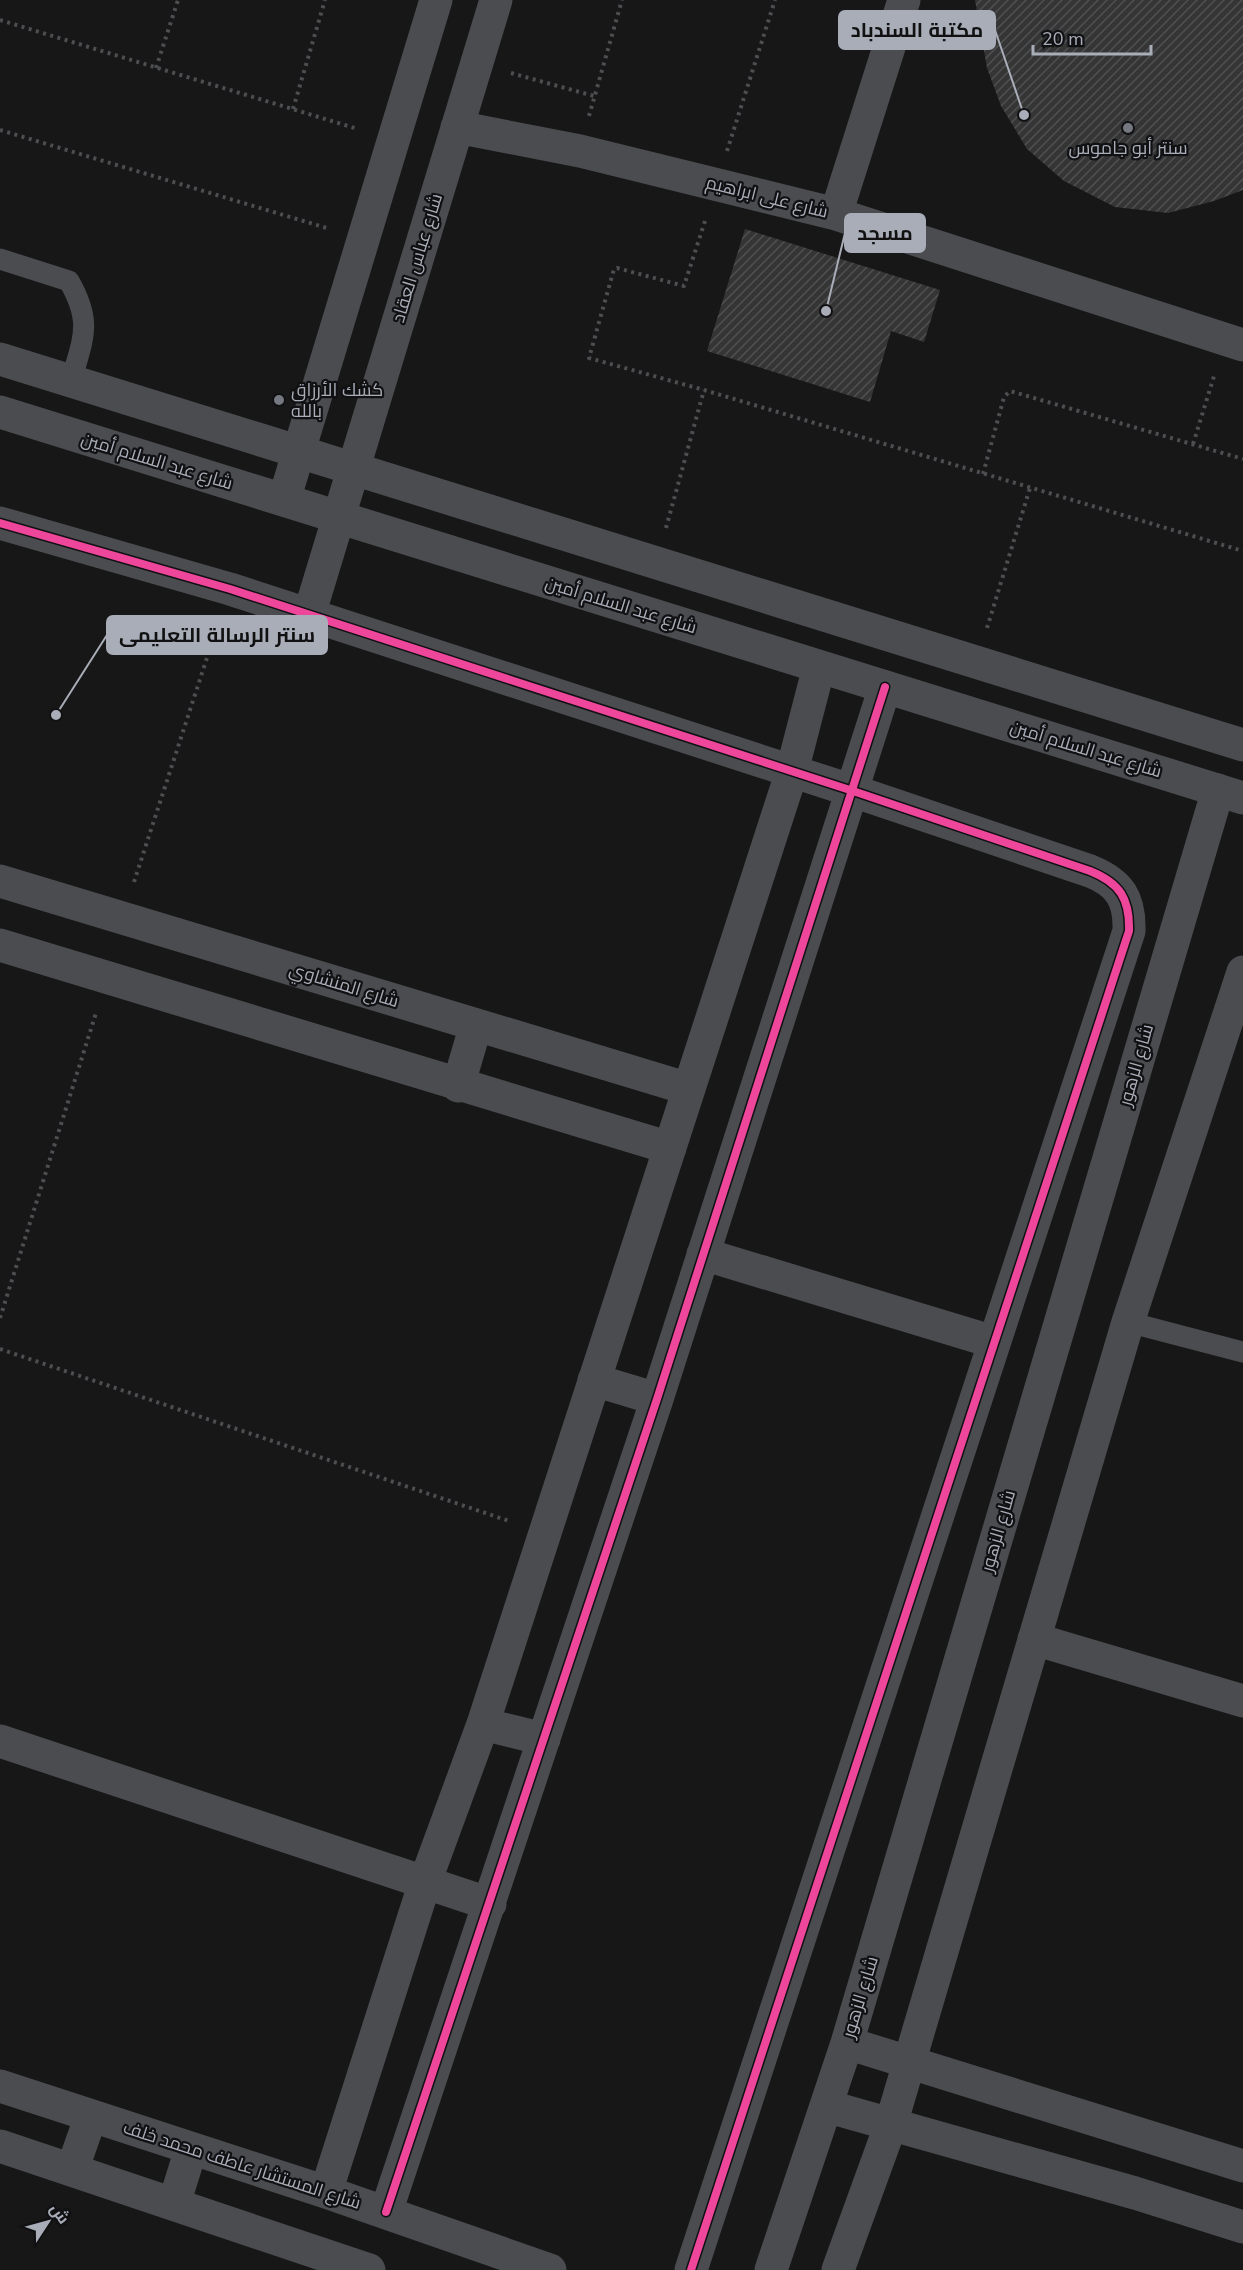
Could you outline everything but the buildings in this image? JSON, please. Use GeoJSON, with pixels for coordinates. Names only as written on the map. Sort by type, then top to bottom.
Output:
{"type":"FeatureCollection","features":[{"type":"Feature","properties":{"kind":"street"},"geometry":{"type":"LineString","coordinates":[[284,500],[436,0]]}},
{"type":"Feature","properties":{"kind":"street","name":"شارع عباس العقاد"},"geometry":{"type":"LineString","coordinates":[[309,615],[496,0]]}},
{"type":"Feature","properties":{"kind":"street"},"geometry":{"type":"LineString","coordinates":[[836,214],[904,0]]}},
{"type":"Feature","properties":{"kind":"street","name":"شارع على ابراهيم"},"geometry":{"type":"LineString","coordinates":[[457,127],[580,151],[836,214],[1237,339]]}},
{"type":"Feature","properties":{"kind":"street"},"geometry":{"type":"LineString","coordinates":[[0,359],[1243,745]]}},
{"type":"Feature","properties":{"kind":"street","name":"شارع عبد السلام أمين"},"geometry":{"type":"LineString","coordinates":[[0,412],[1231,794]]}},
{"type":"Feature","properties":{"kind":"street"},"geometry":{"type":"LineString","coordinates":[[0,523],[230,589],[853,790],[1105,877],[1117,886],[1126,900],[1130,915],[1129,931],[691,2270]]}},
{"type":"Feature","properties":{"kind":"street"},"geometry":{"type":"LineString","coordinates":[[326,2192],[425,1882],[483,1724],[792,771],[819,667]]}},
{"type":"Feature","properties":{"kind":"street"},"geometry":{"type":"LineString","coordinates":[[386,2212],[657,1399],[885,687]]}},
{"type":"Feature","properties":{"kind":"street","name":"شارع الزهور"},"geometry":{"type":"LineString","coordinates":[[771,2270],[847,2043],[1231,794]]}},
{"type":"Feature","properties":{"kind":"street","name":"شارع المنشاوي"},"geometry":{"type":"LineString","coordinates":[[0,880],[689,1089]]}},
{"type":"Feature","properties":{"kind":"street"},"geometry":{"type":"LineString","coordinates":[[0,945],[458,1086],[670,1148]]}},
{"type":"Feature","properties":{"kind":"street"},"geometry":{"type":"LineString","coordinates":[[838,2270],[891,2124],[1128,1322],[1242,977]]}},
{"type":"Feature","properties":{"kind":"street"},"geometry":{"type":"LineString","coordinates":[[458,1086],[476,1025]]}},
{"type":"Feature","properties":{"kind":"street"},"geometry":{"type":"LineString","coordinates":[[703,1254],[994,1342]]}},
{"type":"Feature","properties":{"kind":"street"},"geometry":{"type":"LineString","coordinates":[[594,1380],[657,1399]]}},
{"type":"Feature","properties":{"kind":"street"},"geometry":{"type":"LineString","coordinates":[[1034,1638],[1243,1701]]}},
{"type":"Feature","properties":{"kind":"street"},"geometry":{"type":"LineString","coordinates":[[483,1724],[544,1739]]}},
{"type":"Feature","properties":{"kind":"street"},"geometry":{"type":"LineString","coordinates":[[0,1741],[490,1904]]}},
{"type":"Feature","properties":{"kind":"street"},"geometry":{"type":"LineString","coordinates":[[847,2043],[1243,2166]]}},
{"type":"Feature","properties":{"kind":"street","name":"شارع المستشار عاطف محمد خلف"},"geometry":{"type":"LineString","coordinates":[[0,2086],[386,2212],[550,2270]]}},
{"type":"Feature","properties":{"kind":"street"},"geometry":{"type":"LineString","coordinates":[[826,2106],[1135,2193],[1243,2227]]}},
{"type":"Feature","properties":{"kind":"street"},"geometry":{"type":"LineString","coordinates":[[72,2170],[91,2116]]}},
{"type":"Feature","properties":{"kind":"street"},"geometry":{"type":"LineString","coordinates":[[0,2146],[369,2270]]}},
{"type":"Feature","properties":{"kind":"street"},"geometry":{"type":"LineString","coordinates":[[174,2204],[191,2149]]}},
{"type":"Feature","properties":{"kind":"lane"},"geometry":{"type":"LineString","coordinates":[[0,259],[69,281],[81,301],[85,323],[71,381]]}},
{"type":"Feature","properties":{"kind":"lane"},"geometry":{"type":"LineString","coordinates":[[1128,1322],[1243,1352]]}},
{"type":"Feature","properties":{"kind":"path"},"geometry":{"type":"LineString","coordinates":[[156,68],[178,0]]}},
{"type":"Feature","properties":{"kind":"path"},"geometry":{"type":"LineString","coordinates":[[293,109],[325,0]]}},
{"type":"Feature","properties":{"kind":"path"},"geometry":{"type":"LineString","coordinates":[[580,151],[622,0]]}},
{"type":"Feature","properties":{"kind":"path"},"geometry":{"type":"LineString","coordinates":[[775,0],[684,286],[614,269],[588,356],[591,359],[704,390],[1243,551]]}},
{"type":"Feature","properties":{"kind":"path"},"geometry":{"type":"LineString","coordinates":[[0,20],[393,140]]}},
{"type":"Feature","properties":{"kind":"path"},"geometry":{"type":"LineString","coordinates":[[476,64],[594,96]]}},
{"type":"Feature","properties":{"kind":"path"},"geometry":{"type":"LineString","coordinates":[[0,130],[363,239]]}},
{"type":"Feature","properties":{"kind":"path"},"geometry":{"type":"LineString","coordinates":[[1193,444],[1237,339]]}},
{"type":"Feature","properties":{"kind":"path"},"geometry":{"type":"LineString","coordinates":[[656,562],[704,390]]}},
{"type":"Feature","properties":{"kind":"path"},"geometry":{"type":"LineString","coordinates":[[983,474],[1005,393],[1010,391],[1243,459]]}},
{"type":"Feature","properties":{"kind":"path"},"geometry":{"type":"LineString","coordinates":[[977,661],[1030,488]]}},
{"type":"Feature","properties":{"kind":"path"},"geometry":{"type":"LineString","coordinates":[[0,1349],[544,1533]]}},
{"type":"Feature","properties":{"kind":"cycle path"},"geometry":{"type":"LineString","coordinates":[[0,523],[230,589],[853,791],[1090,871],[1109,881],[1125,901],[1129,931],[691,2270]]}},
{"type":"Feature","properties":{"kind":"cycle path"},"geometry":{"type":"LineString","coordinates":[[386,2212],[657,1399],[885,687]]}},
{"type":"Feature","properties":{"kind":"place","name":"مكتبة السندباد"},"geometry":{"type":"Point","coordinates":[1024,115]}},
{"type":"Feature","properties":{"kind":"place","name":"سنتر أبو جاموس"},"geometry":{"type":"Point","coordinates":[1128,128]}},
{"type":"Feature","properties":{"kind":"place","name":"مسجد"},"geometry":{"type":"Point","coordinates":[826,311]}},
{"type":"Feature","properties":{"kind":"place","name":"كشك الأرزاق بالله"},"geometry":{"type":"Point","coordinates":[279,400]}},
{"type":"Feature","properties":{"kind":"place","name":"سنتر الرسالة التعليمى"},"geometry":{"type":"Point","coordinates":[56,715]}}]}
